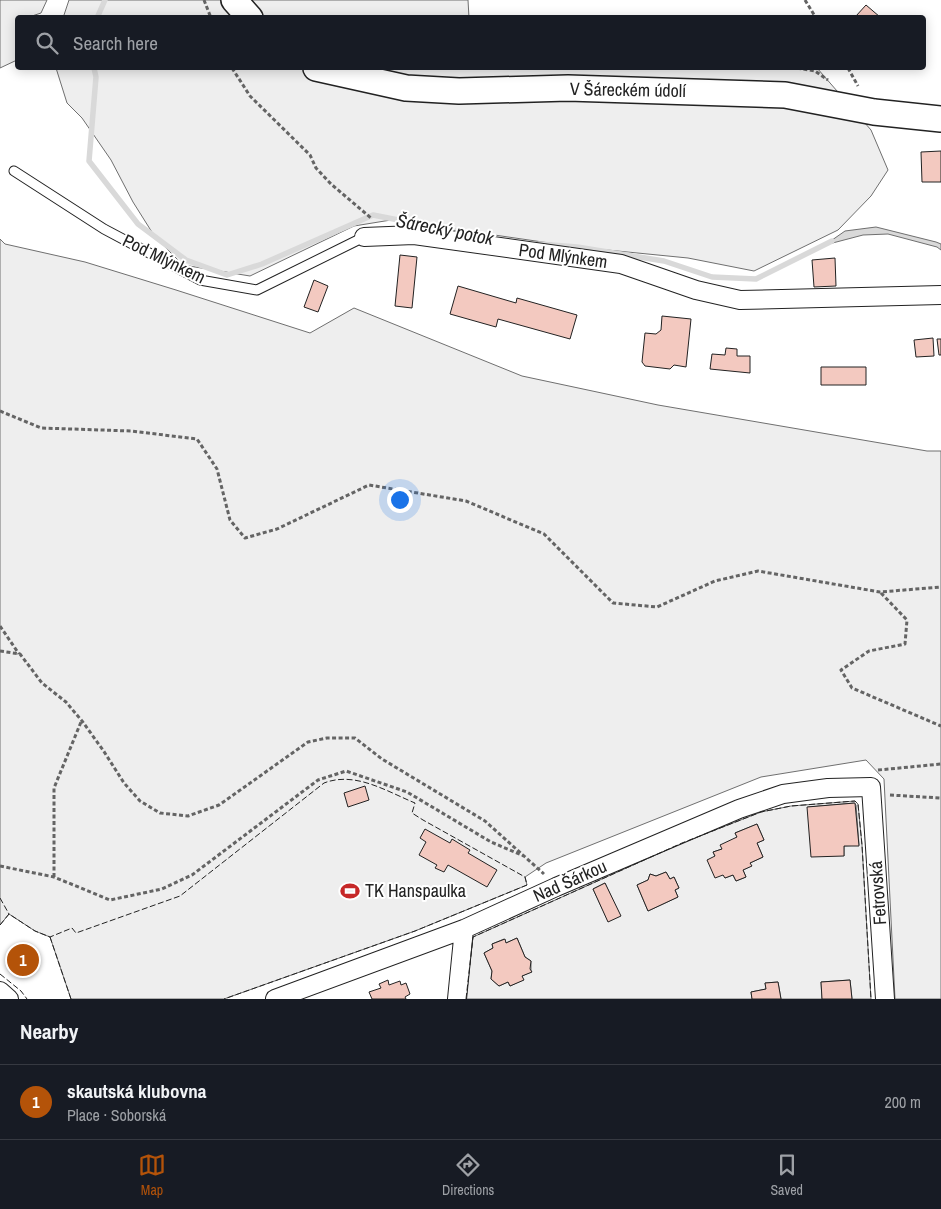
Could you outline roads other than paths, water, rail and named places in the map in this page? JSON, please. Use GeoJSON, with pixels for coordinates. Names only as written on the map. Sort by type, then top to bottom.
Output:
{"type":"FeatureCollection","features":[{"type":"Feature","properties":{"kind":"street"},"geometry":{"type":"LineString","coordinates":[[234,0],[247,15]]}},
{"type":"Feature","properties":{"kind":"street","name":"V Šáreckém údolí"},"geometry":{"type":"LineString","coordinates":[[325,70],[406,88],[460,91],[568,88],[785,94],[874,112],[941,119]]}},
{"type":"Feature","properties":{"kind":"street","name":"Pod Mlýnkem"},"geometry":{"type":"LineString","coordinates":[[364,237],[414,235],[622,264],[696,290],[740,300],[941,294]]}},
{"type":"Feature","properties":{"kind":"street","name":"Nad Šárkou"},"geometry":{"type":"LineString","coordinates":[[275,999],[464,929],[556,887],[739,809],[783,794],[828,788],[871,787]]}},
{"type":"Feature","properties":{"kind":"street","name":"Fetrovská"},"geometry":{"type":"LineString","coordinates":[[871,787],[885,999]]}},
{"type":"Feature","properties":{"kind":"street"},"geometry":{"type":"LineString","coordinates":[[457,999],[464,929]]}},
{"type":"Feature","properties":{"kind":"street"},"geometry":{"type":"LineString","coordinates":[[0,991],[9,999]]}},
{"type":"Feature","properties":{"kind":"lane","name":"Pod Mlýnkem"},"geometry":{"type":"LineString","coordinates":[[14,171],[104,229],[200,280],[257,290],[364,237]]}},
{"type":"Feature","properties":{"kind":"waterway","name":"Šárecký potok"},"geometry":{"type":"LineString","coordinates":[[98,15],[105,0]]}},
{"type":"Feature","properties":{"kind":"waterway","name":"Šárecký potok"},"geometry":{"type":"LineString","coordinates":[[94,70],[96,77],[89,161],[138,224],[186,260],[227,275],[262,264],[373,215],[470,234]]}},
{"type":"Feature","properties":{"kind":"waterway","name":"Šárecký potok"},"geometry":{"type":"LineString","coordinates":[[539,244],[577,247],[664,261],[712,277],[756,279],[832,241]]}},
{"type":"Feature","properties":{"kind":"place","name":"TK Hanspaulka"},"geometry":{"type":"Point","coordinates":[350,891]}},
{"type":"Feature","properties":{"kind":"place","name":"skautská klubovna"},"geometry":{"type":"Point","coordinates":[23,960]}}]}
